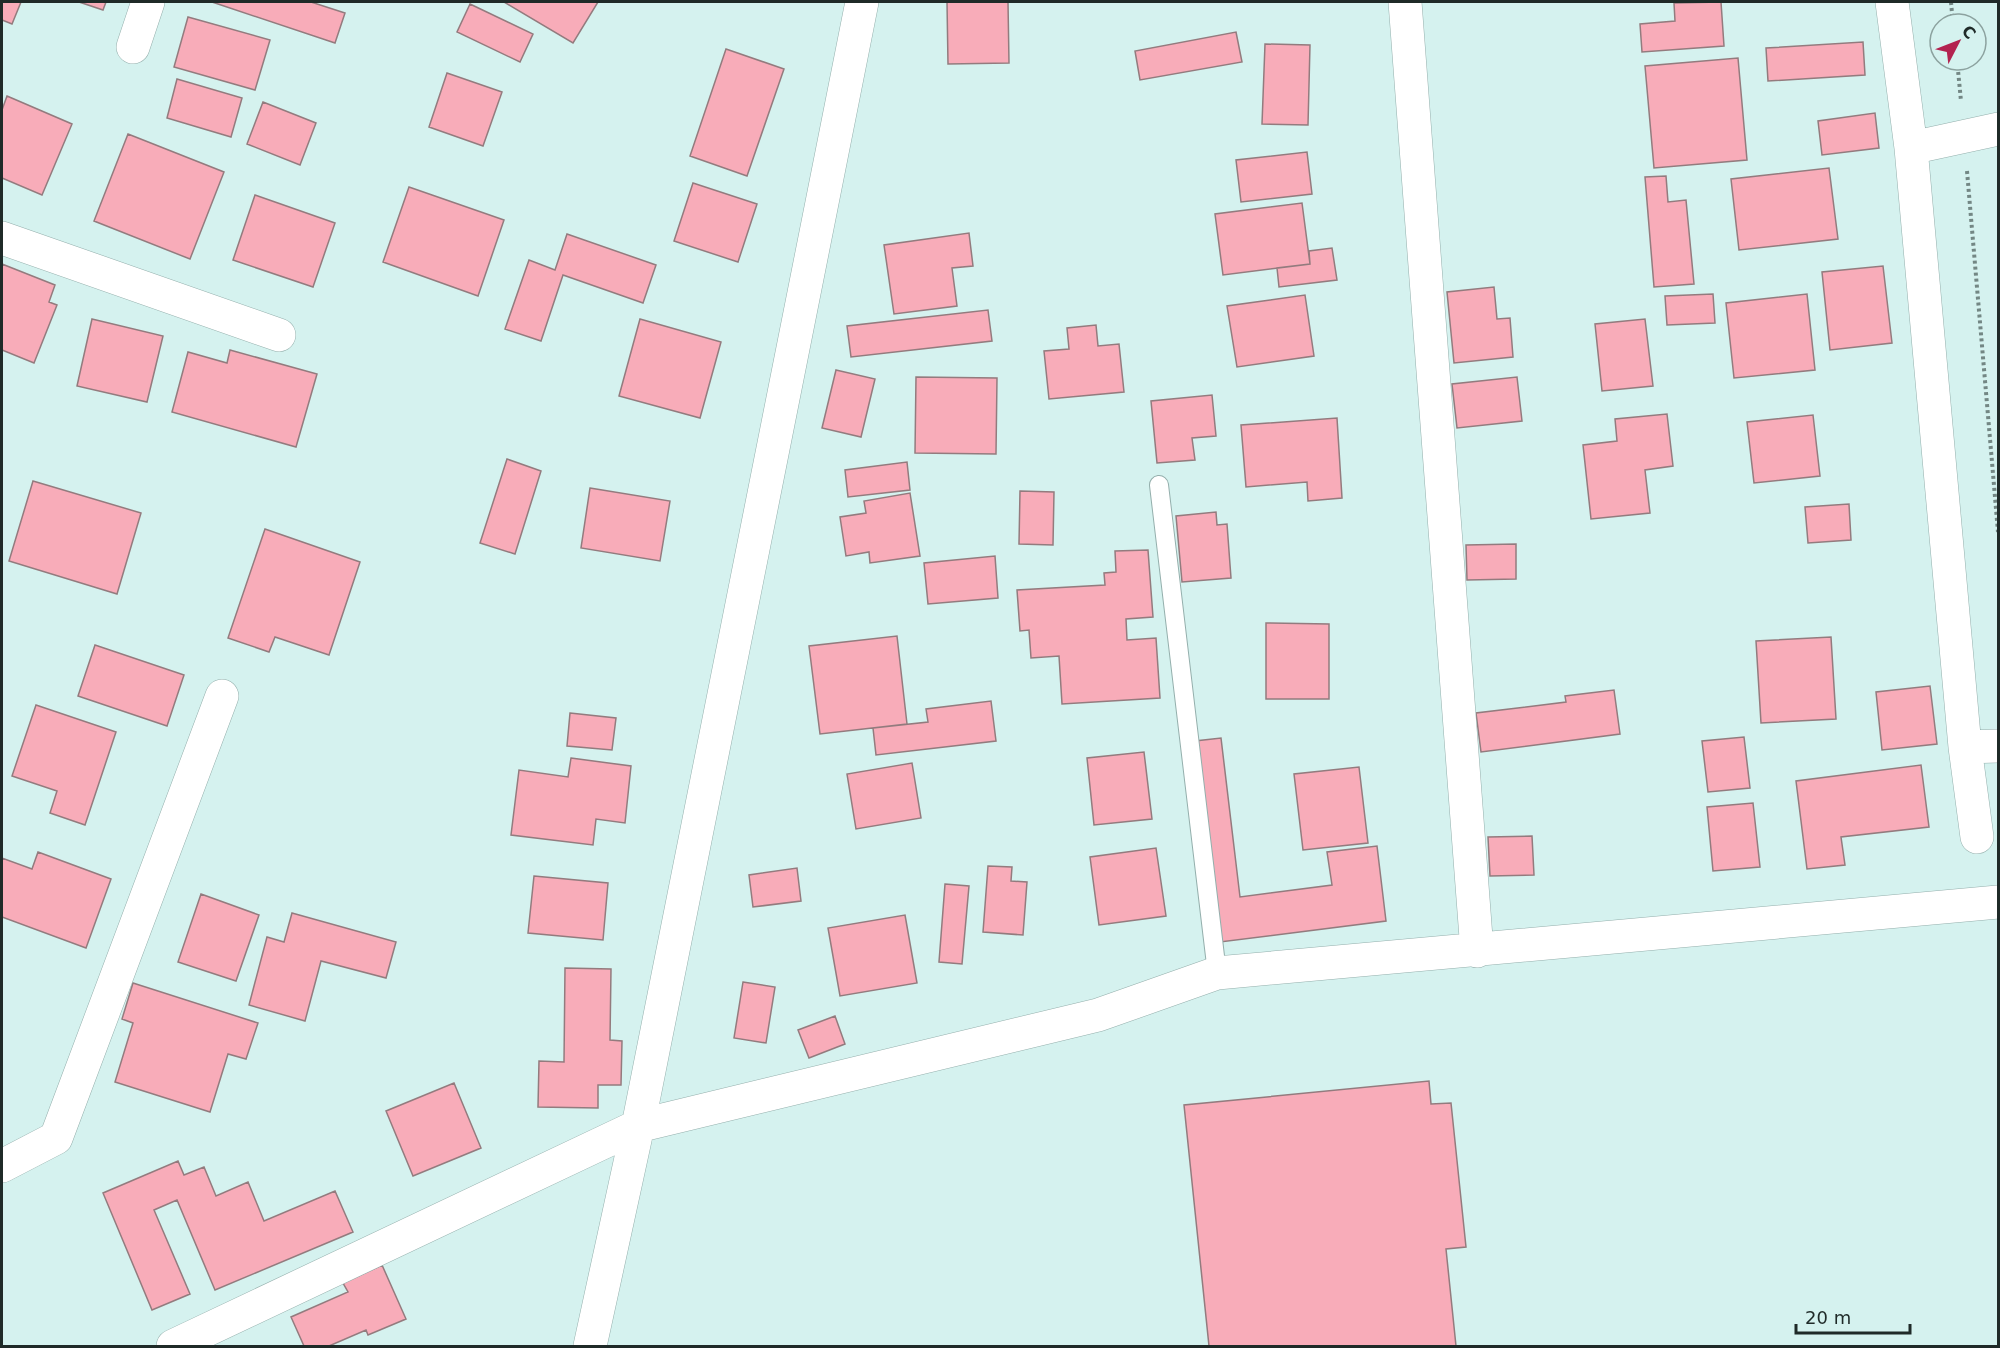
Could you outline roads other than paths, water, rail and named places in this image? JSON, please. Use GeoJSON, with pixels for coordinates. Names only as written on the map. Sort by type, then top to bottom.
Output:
{"type":"FeatureCollection","features":[{"type":"Feature","properties":{"kind":"street"},"geometry":{"type":"LineString","coordinates":[[133,47],[148,2]]}},
{"type":"Feature","properties":{"kind":"street"},"geometry":{"type":"LineString","coordinates":[[590,1347],[638,1126],[862,2]]}},
{"type":"Feature","properties":{"kind":"street"},"geometry":{"type":"LineString","coordinates":[[1405,2],[1477,951]]}},
{"type":"Feature","properties":{"kind":"street"},"geometry":{"type":"LineString","coordinates":[[1892,2],[1911,148],[1965,747],[1977,837]]}},
{"type":"Feature","properties":{"kind":"street"},"geometry":{"type":"LineString","coordinates":[[1911,148],[1998,129]]}},
{"type":"Feature","properties":{"kind":"street"},"geometry":{"type":"LineString","coordinates":[[2,238],[279,335]]}},
{"type":"Feature","properties":{"kind":"street"},"geometry":{"type":"LineString","coordinates":[[2,1166],[56,1138],[222,696]]}},
{"type":"Feature","properties":{"kind":"street"},"geometry":{"type":"LineString","coordinates":[[1965,747],[1998,746]]}},
{"type":"Feature","properties":{"kind":"street"},"geometry":{"type":"LineString","coordinates":[[173,1347],[638,1126],[1098,1016],[1217,973],[1998,902]]}},
{"type":"Feature","properties":{"kind":"lane"},"geometry":{"type":"LineString","coordinates":[[1159,485],[1217,973]]}}]}
